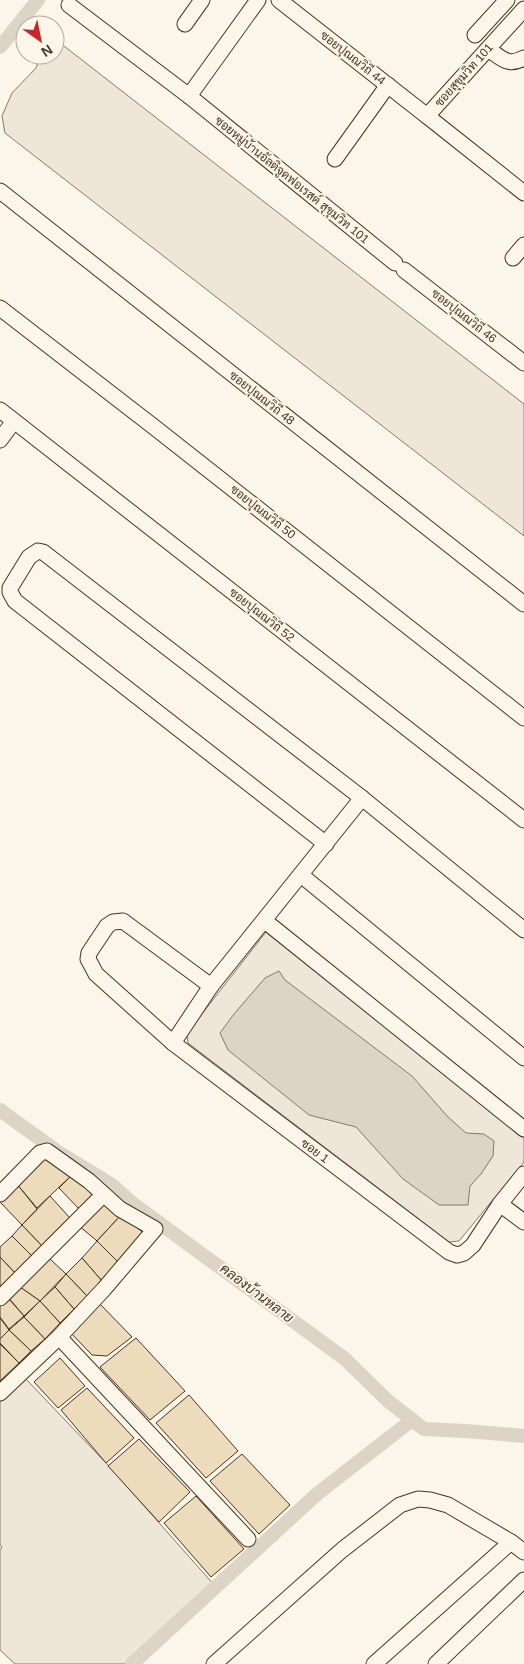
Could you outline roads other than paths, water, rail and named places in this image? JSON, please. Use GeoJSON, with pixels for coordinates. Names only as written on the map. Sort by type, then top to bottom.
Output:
{"type":"FeatureCollection","features":[{"type":"Feature","properties":{"kind":"street"},"geometry":{"type":"LineString","coordinates":[[185,24],[202,0]]}},
{"type":"Feature","properties":{"kind":"street"},"geometry":{"type":"LineString","coordinates":[[189,96],[258,0]]}},
{"type":"Feature","properties":{"kind":"street"},"geometry":{"type":"LineString","coordinates":[[475,35],[507,0]]}},
{"type":"Feature","properties":{"kind":"street","name":"ซอยปุณณวิถี 44"},"geometry":{"type":"LineString","coordinates":[[284,1],[427,116]]}},
{"type":"Feature","properties":{"kind":"street","name":"ซอยหมู่บ้านอัลติจูดฟอเรสต์ สุขุมวิท 101"},"geometry":{"type":"LineString","coordinates":[[70,5],[189,96],[400,267]]}},
{"type":"Feature","properties":{"kind":"street","name":"ซอยสุขุมวิท 101"},"geometry":{"type":"LineString","coordinates":[[524,9],[427,116],[524,193]]}},
{"type":"Feature","properties":{"kind":"street"},"geometry":{"type":"LineString","coordinates":[[488,49],[507,62],[512,63],[524,58]]}},
{"type":"Feature","properties":{"kind":"street"},"geometry":{"type":"LineString","coordinates":[[335,159],[388,85]]}},
{"type":"Feature","properties":{"kind":"street","name":"ซอยปุณณวิถี 48"},"geometry":{"type":"LineString","coordinates":[[0,191],[524,604]]}},
{"type":"Feature","properties":{"kind":"street"},"geometry":{"type":"LineString","coordinates":[[514,258],[524,245]]}},
{"type":"Feature","properties":{"kind":"street","name":"ซอยปุณณวิถี 46"},"geometry":{"type":"LineString","coordinates":[[400,267],[524,363]]}},
{"type":"Feature","properties":{"kind":"street","name":"ซอยปุณณวิถี 50"},"geometry":{"type":"LineString","coordinates":[[0,308],[524,718]]}},
{"type":"Feature","properties":{"kind":"street","name":"ซอยปุณณวิถี 52"},"geometry":{"type":"LineString","coordinates":[[0,410],[524,820]]}},
{"type":"Feature","properties":{"kind":"street"},"geometry":{"type":"LineString","coordinates":[[0,440],[14,421]]}},
{"type":"Feature","properties":{"kind":"street"},"geometry":{"type":"LineString","coordinates":[[326,844],[15,601],[10,588],[29,557],[38,551],[43,552],[362,798],[524,930]]}},
{"type":"Feature","properties":{"kind":"street"},"geometry":{"type":"LineString","coordinates":[[173,1043],[211,986],[362,798]]}},
{"type":"Feature","properties":{"kind":"street"},"geometry":{"type":"LineString","coordinates":[[301,875],[524,1058]]}},
{"type":"Feature","properties":{"kind":"street","name":"ซอย 1"},"geometry":{"type":"LineString","coordinates":[[211,986],[123,921],[113,922],[107,926],[89,953],[88,959],[96,974],[173,1043],[449,1252],[457,1255],[464,1253],[473,1245],[500,1204],[524,1174]]}},
{"type":"Feature","properties":{"kind":"street"},"geometry":{"type":"LineString","coordinates":[[265,921],[524,1130]]}},
{"type":"Feature","properties":{"kind":"street"},"geometry":{"type":"LineString","coordinates":[[0,1194],[40,1153],[47,1151],[90,1181],[120,1209],[155,1229],[104,1290],[0,1393]]}},
{"type":"Feature","properties":{"kind":"street"},"geometry":{"type":"LineString","coordinates":[[0,1298],[103,1195]]}},
{"type":"Feature","properties":{"kind":"street"},"geometry":{"type":"LineString","coordinates":[[500,1204],[524,1222]]}},
{"type":"Feature","properties":{"kind":"street"},"geometry":{"type":"LineString","coordinates":[[59,1336],[248,1539]]}},
{"type":"Feature","properties":{"kind":"street"},"geometry":{"type":"LineString","coordinates":[[214,1664],[342,1550],[400,1505],[418,1499],[448,1505],[524,1552]]}},
{"type":"Feature","properties":{"kind":"street"},"geometry":{"type":"LineString","coordinates":[[374,1664],[510,1542]]}},
{"type":"Feature","properties":{"kind":"street"},"geometry":{"type":"LineString","coordinates":[[436,1664],[524,1580]]}},
{"type":"Feature","properties":{"kind":"waterway"},"geometry":{"type":"LineString","coordinates":[[0,47],[38,0]]}},
{"type":"Feature","properties":{"kind":"waterway","name":"คลองบ้านหลาย"},"geometry":{"type":"LineString","coordinates":[[0,1110],[58,1152],[112,1185],[132,1203],[345,1359],[388,1401],[424,1429],[524,1436]]}},
{"type":"Feature","properties":{"kind":"waterway"},"geometry":{"type":"LineString","coordinates":[[132,1664],[317,1494],[412,1420]]}}]}
